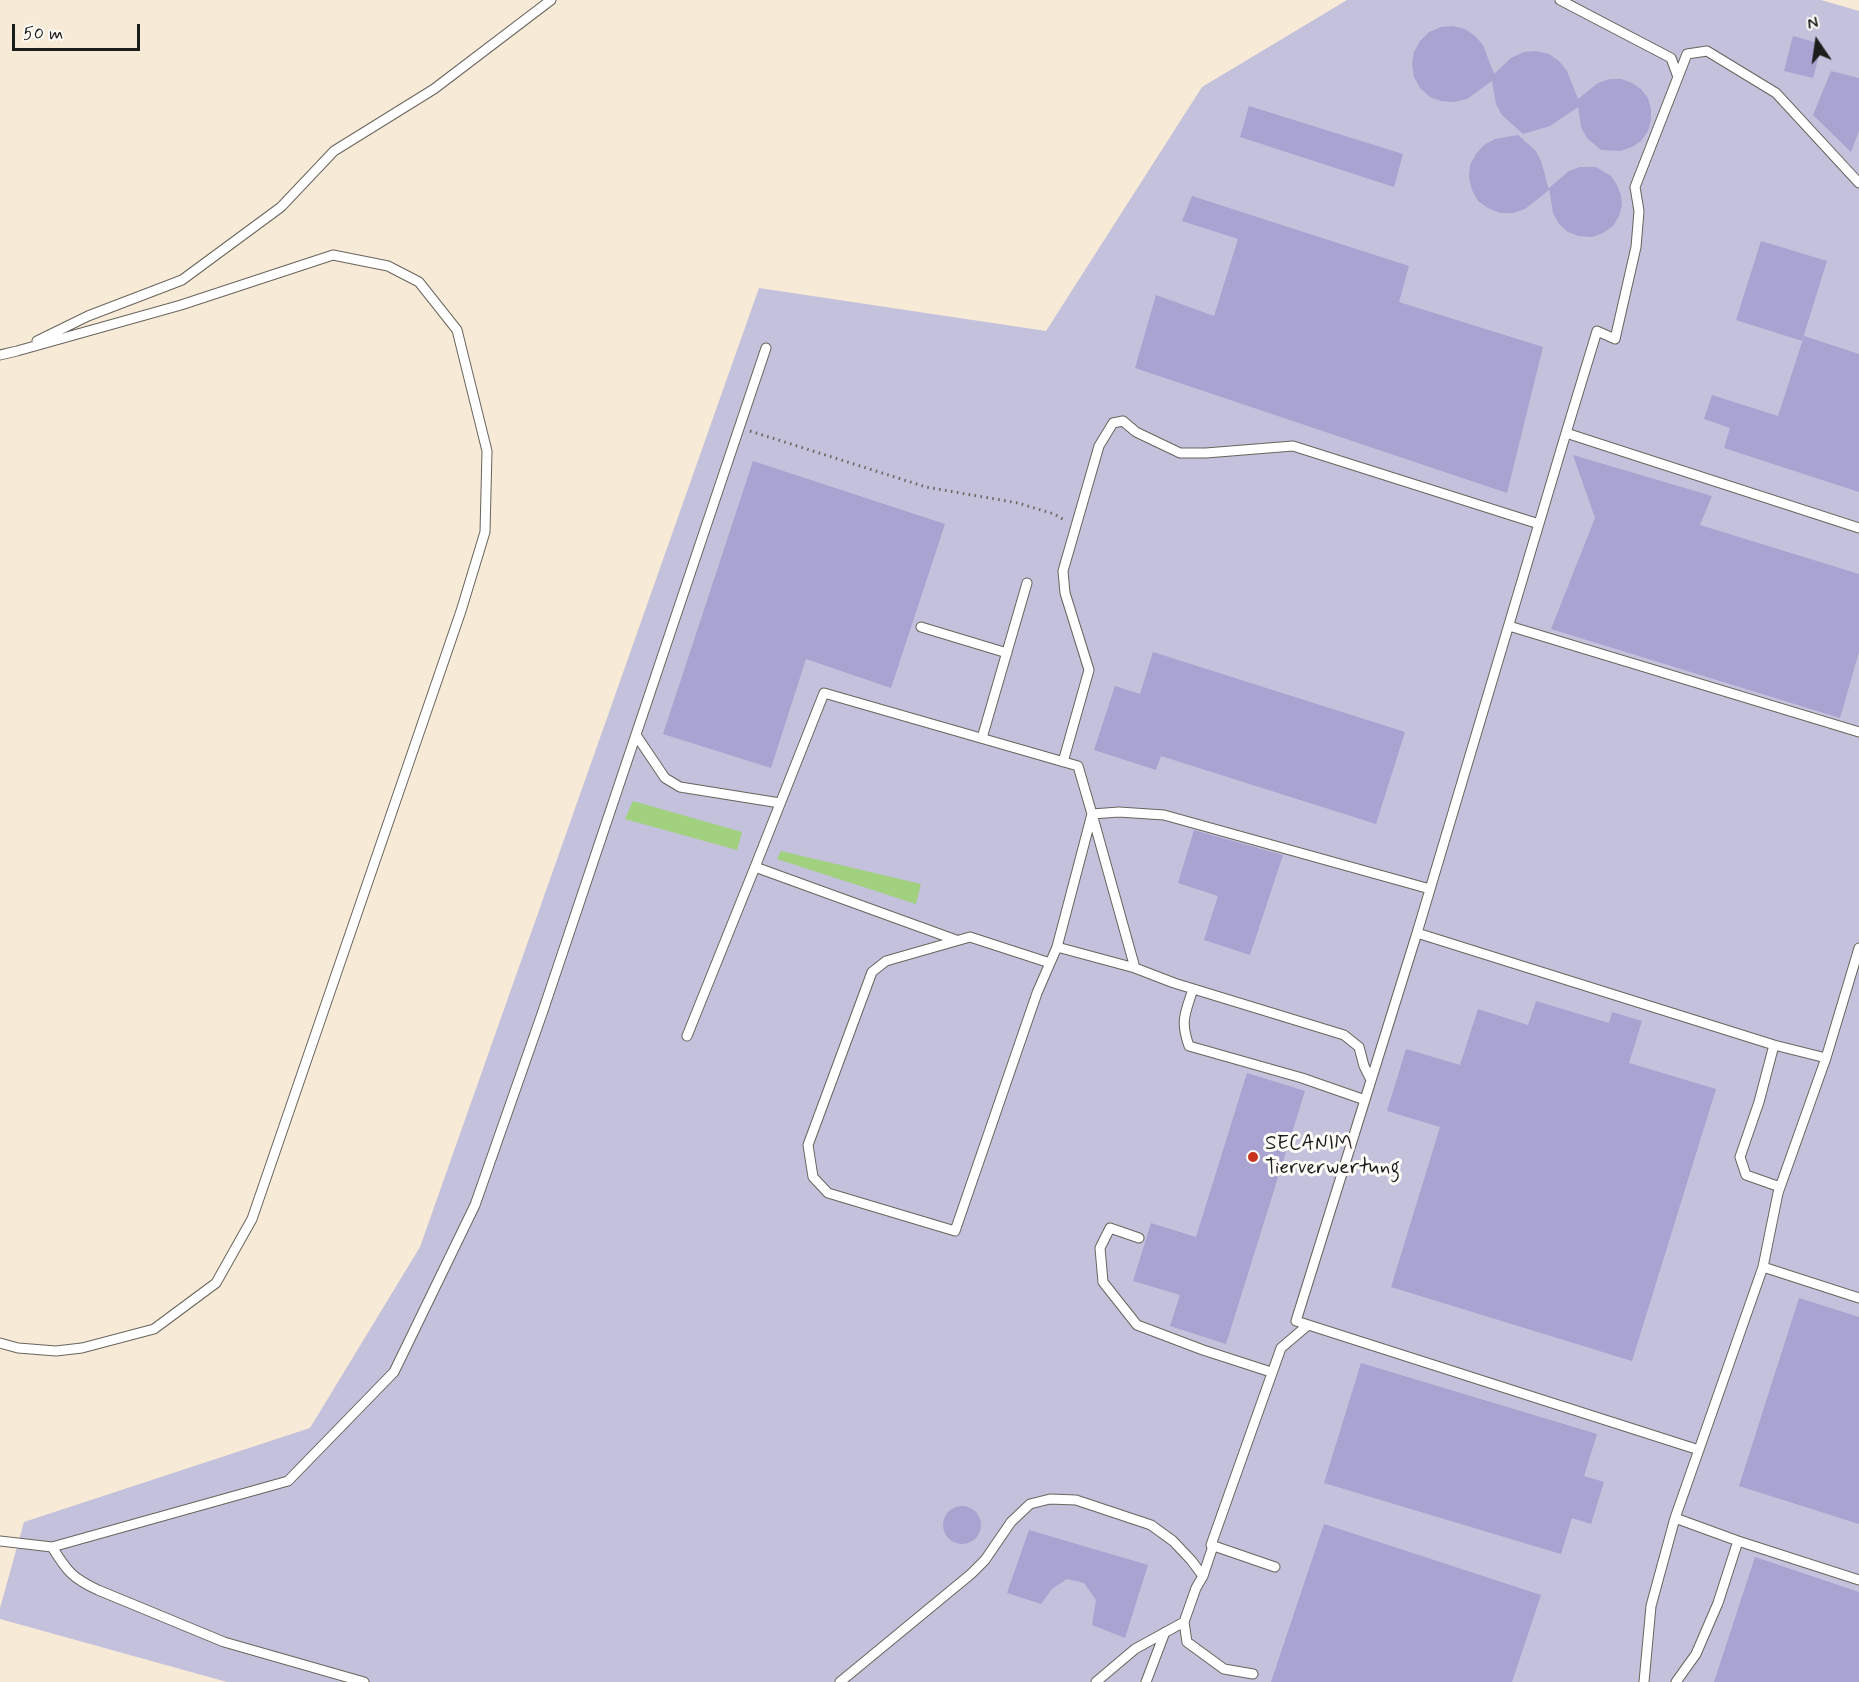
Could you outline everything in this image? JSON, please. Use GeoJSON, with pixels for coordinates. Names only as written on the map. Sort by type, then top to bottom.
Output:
{"type":"FeatureCollection","features":[{"type":"Feature","properties":{"kind":"lane"},"geometry":{"type":"LineString","coordinates":[[17,351],[88,316],[182,280],[281,207],[334,152],[434,89],[550,0]]}},
{"type":"Feature","properties":{"kind":"lane"},"geometry":{"type":"LineString","coordinates":[[1560,0],[1671,58],[1678,77]]}},
{"type":"Feature","properties":{"kind":"lane"},"geometry":{"type":"LineString","coordinates":[[1699,1450],[1296,1322],[1417,933],[1597,331],[1615,339],[1636,247],[1639,211],[1635,187],[1687,54],[1707,51],[1736,66],[1776,93],[1859,183]]}},
{"type":"Feature","properties":{"kind":"lane"},"geometry":{"type":"LineString","coordinates":[[0,355],[181,304],[333,255],[388,266],[419,282],[457,330],[488,451],[486,532],[461,611],[252,1219],[216,1283],[154,1329],[82,1348],[57,1351],[18,1348],[0,1343]]}},
{"type":"Feature","properties":{"kind":"lane"},"geometry":{"type":"LineString","coordinates":[[0,1541],[52,1547],[288,1481],[394,1372],[476,1205],[766,348]]}},
{"type":"Feature","properties":{"kind":"lane"},"geometry":{"type":"LineString","coordinates":[[1063,762],[1089,670],[1065,593],[1063,571],[1099,446],[1113,423],[1123,421],[1136,432],[1180,453],[1293,446],[1539,524]]}},
{"type":"Feature","properties":{"kind":"lane"},"geometry":{"type":"LineString","coordinates":[[1566,433],[1859,528]]}},
{"type":"Feature","properties":{"kind":"lane"},"geometry":{"type":"LineString","coordinates":[[982,738],[1027,583]]}},
{"type":"Feature","properties":{"kind":"lane"},"geometry":{"type":"LineString","coordinates":[[1509,626],[1859,732]]}},
{"type":"Feature","properties":{"kind":"lane"},"geometry":{"type":"LineString","coordinates":[[921,627],[1007,653]]}},
{"type":"Feature","properties":{"kind":"lane"},"geometry":{"type":"LineString","coordinates":[[687,1036],[824,693],[1078,766],[1135,968]]}},
{"type":"Feature","properties":{"kind":"lane"},"geometry":{"type":"LineString","coordinates":[[636,735],[665,778],[680,787],[780,803]]}},
{"type":"Feature","properties":{"kind":"lane"},"geometry":{"type":"LineString","coordinates":[[1092,814],[1119,812],[1164,815],[1430,889]]}},
{"type":"Feature","properties":{"kind":"lane"},"geometry":{"type":"LineString","coordinates":[[1050,963],[970,936],[886,961],[872,972],[808,1145],[813,1177],[828,1193],[955,1231],[1037,993],[1050,963],[1057,946],[1092,814]]}},
{"type":"Feature","properties":{"kind":"lane"},"geometry":{"type":"LineString","coordinates":[[755,867],[957,940]]}},
{"type":"Feature","properties":{"kind":"lane"},"geometry":{"type":"LineString","coordinates":[[1417,933],[1774,1046],[1826,1058]]}},
{"type":"Feature","properties":{"kind":"lane"},"geometry":{"type":"LineString","coordinates":[[1057,946],[1135,968],[1193,989],[1344,1035],[1359,1047],[1371,1080]]}},
{"type":"Feature","properties":{"kind":"lane"},"geometry":{"type":"LineString","coordinates":[[1778,1193],[1826,1058],[1859,948]]}},
{"type":"Feature","properties":{"kind":"lane"},"geometry":{"type":"LineString","coordinates":[[1193,989],[1183,1020],[1190,1046],[1302,1078],[1365,1100]]}},
{"type":"Feature","properties":{"kind":"lane"},"geometry":{"type":"LineString","coordinates":[[1646,1681],[1651,1606],[1675,1518],[1763,1267],[1780,1187],[1746,1175],[1740,1156],[1760,1102],[1774,1046]]}},
{"type":"Feature","properties":{"kind":"lane"},"geometry":{"type":"LineString","coordinates":[[1139,1238],[1110,1228],[1100,1248],[1103,1282],[1137,1325],[1203,1350],[1272,1372]]}},
{"type":"Feature","properties":{"kind":"lane"},"geometry":{"type":"LineString","coordinates":[[1763,1267],[1859,1298]]}},
{"type":"Feature","properties":{"kind":"lane"},"geometry":{"type":"LineString","coordinates":[[1275,1567],[1210,1545],[1281,1348],[1308,1325]]}},
{"type":"Feature","properties":{"kind":"lane"},"geometry":{"type":"LineString","coordinates":[[840,1682],[971,1574],[985,1560],[1011,1522],[1030,1504],[1050,1499],[1076,1500],[1152,1525],[1173,1541],[1203,1576]]}},
{"type":"Feature","properties":{"kind":"lane"},"geometry":{"type":"LineString","coordinates":[[1675,1518],[1859,1580]]}},
{"type":"Feature","properties":{"kind":"lane"},"geometry":{"type":"LineString","coordinates":[[1676,1682],[1696,1654],[1718,1603],[1738,1541]]}},
{"type":"Feature","properties":{"kind":"lane"},"geometry":{"type":"LineString","coordinates":[[1213,1546],[1184,1622],[1187,1642],[1224,1669],[1253,1674]]}},
{"type":"Feature","properties":{"kind":"lane"},"geometry":{"type":"LineString","coordinates":[[52,1547],[66,1570],[80,1582],[98,1590],[224,1642],[364,1682]]}},
{"type":"Feature","properties":{"kind":"lane"},"geometry":{"type":"LineString","coordinates":[[1096,1682],[1135,1649],[1184,1622]]}},
{"type":"Feature","properties":{"kind":"lane"},"geometry":{"type":"LineString","coordinates":[[1146,1682],[1166,1632]]}},
{"type":"Feature","properties":{"kind":"path"},"geometry":{"type":"LineString","coordinates":[[740,428],[926,487],[1000,499],[1054,513],[1076,527]]}},
{"type":"Feature","properties":{"kind":"shaded area"},"geometry":{"type":"Polygon","coordinates":[[[1347,0],[1821,0],[1859,11],[1859,1682],[227,1682],[0,1619],[0,1608],[24,1522],[310,1428],[420,1247],[759,288],[1046,331],[1202,87],[1347,0]]]}},
{"type":"Feature","properties":{"kind":"green space"},"geometry":{"type":"Polygon","coordinates":[[[633,801],[742,832],[737,850],[625,819],[633,801]]]}},
{"type":"Feature","properties":{"kind":"green space"},"geometry":{"type":"Polygon","coordinates":[[[781,851],[921,884],[916,904],[777,859],[781,851]]]}},
{"type":"Feature","properties":{"kind":"building"},"geometry":{"type":"Polygon","coordinates":[[[1453,26],[1465,29],[1483,45],[1494,74],[1511,58],[1524,52],[1536,51],[1549,54],[1559,61],[1567,71],[1578,99],[1598,83],[1610,79],[1621,79],[1632,83],[1648,98],[1651,120],[1648,131],[1641,141],[1632,147],[1620,151],[1601,150],[1587,138],[1581,127],[1578,107],[1550,126],[1523,134],[1502,115],[1496,104],[1492,81],[1467,99],[1454,102],[1430,97],[1420,88],[1414,77],[1412,64],[1414,52],[1429,32],[1441,27],[1453,26]]]}},
{"type":"Feature","properties":{"kind":"building"},"geometry":{"type":"Polygon","coordinates":[[[1793,36],[1822,44],[1813,78],[1784,71],[1793,36]]]}},
{"type":"Feature","properties":{"kind":"building"},"geometry":{"type":"Polygon","coordinates":[[[1831,71],[1859,78],[1859,131],[1851,152],[1813,115],[1831,71]]]}},
{"type":"Feature","properties":{"kind":"building"},"geometry":{"type":"Polygon","coordinates":[[[1249,106],[1403,154],[1394,187],[1240,137],[1249,106]]]}},
{"type":"Feature","properties":{"kind":"building"},"geometry":{"type":"Polygon","coordinates":[[[1518,135],[1536,151],[1549,190],[1525,209],[1513,213],[1500,213],[1478,201],[1469,178],[1470,165],[1484,145],[1495,139],[1518,135]]]}},
{"type":"Feature","properties":{"kind":"building"},"geometry":{"type":"Polygon","coordinates":[[[1580,167],[1596,167],[1611,176],[1621,195],[1622,206],[1613,226],[1592,237],[1568,232],[1559,224],[1553,213],[1549,188],[1569,171],[1580,167]]]}},
{"type":"Feature","properties":{"kind":"building"},"geometry":{"type":"Polygon","coordinates":[[[1192,196],[1409,266],[1399,302],[1543,347],[1507,493],[1135,368],[1156,295],[1214,316],[1238,239],[1182,221],[1192,196]]]}},
{"type":"Feature","properties":{"kind":"building"},"geometry":{"type":"Polygon","coordinates":[[[1761,241],[1827,261],[1802,341],[1736,320],[1761,241]]]}},
{"type":"Feature","properties":{"kind":"building"},"geometry":{"type":"Polygon","coordinates":[[[1804,336],[1859,354],[1859,492],[1724,448],[1730,428],[1704,419],[1712,395],[1778,416],[1804,336]]]}},
{"type":"Feature","properties":{"kind":"building"},"geometry":{"type":"Polygon","coordinates":[[[1573,455],[1712,496],[1700,525],[1859,574],[1859,652],[1840,718],[1551,629],[1595,518],[1573,455]]]}},
{"type":"Feature","properties":{"kind":"building"},"geometry":{"type":"Polygon","coordinates":[[[753,461],[945,524],[891,688],[806,659],[771,768],[663,734],[753,461]]]}},
{"type":"Feature","properties":{"kind":"building"},"geometry":{"type":"Polygon","coordinates":[[[1153,652],[1405,732],[1376,824],[1161,756],[1156,770],[1094,750],[1115,686],[1140,694],[1153,652]]]}},
{"type":"Feature","properties":{"kind":"building"},"geometry":{"type":"Polygon","coordinates":[[[1194,830],[1283,855],[1250,955],[1204,940],[1218,896],[1178,883],[1194,830]]]}},
{"type":"Feature","properties":{"kind":"building"},"geometry":{"type":"Polygon","coordinates":[[[1536,1001],[1609,1023],[1612,1012],[1642,1021],[1629,1063],[1716,1089],[1632,1361],[1391,1287],[1440,1127],[1387,1111],[1406,1049],[1460,1065],[1478,1009],[1528,1025],[1536,1001]]]}},
{"type":"Feature","properties":{"kind":"building","name":"SECANIM Tierverwertung"},"geometry":{"type":"Polygon","coordinates":[[[1247,1073],[1305,1091],[1226,1344],[1170,1326],[1180,1295],[1133,1281],[1151,1223],[1196,1237],[1247,1073]]]}},
{"type":"Feature","properties":{"kind":"building"},"geometry":{"type":"Polygon","coordinates":[[[1799,1298],[1859,1317],[1859,1524],[1739,1486],[1799,1298]]]}},
{"type":"Feature","properties":{"kind":"building"},"geometry":{"type":"Polygon","coordinates":[[[1361,1363],[1597,1434],[1584,1476],[1604,1482],[1591,1524],[1572,1518],[1561,1554],[1324,1483],[1361,1363]]]}},
{"type":"Feature","properties":{"kind":"building"},"geometry":{"type":"Polygon","coordinates":[[[962,1506],[975,1512],[981,1525],[975,1538],[962,1544],[949,1538],[943,1525],[949,1512],[962,1506]]]}},
{"type":"Feature","properties":{"kind":"building"},"geometry":{"type":"Polygon","coordinates":[[[1324,1524],[1541,1595],[1512,1682],[1271,1682],[1324,1524]]]}},
{"type":"Feature","properties":{"kind":"building"},"geometry":{"type":"Polygon","coordinates":[[[1029,1530],[1148,1565],[1125,1638],[1092,1625],[1096,1600],[1084,1583],[1067,1579],[1052,1589],[1041,1604],[1007,1593],[1029,1530]]]}},
{"type":"Feature","properties":{"kind":"building"},"geometry":{"type":"Polygon","coordinates":[[[1755,1557],[1859,1592],[1859,1682],[1714,1682],[1755,1557]]]}},
{"type":"Feature","properties":{"kind":"place","name":"SECANIM Tierverwertung"},"geometry":{"type":"Point","coordinates":[1253,1157]}}]}
